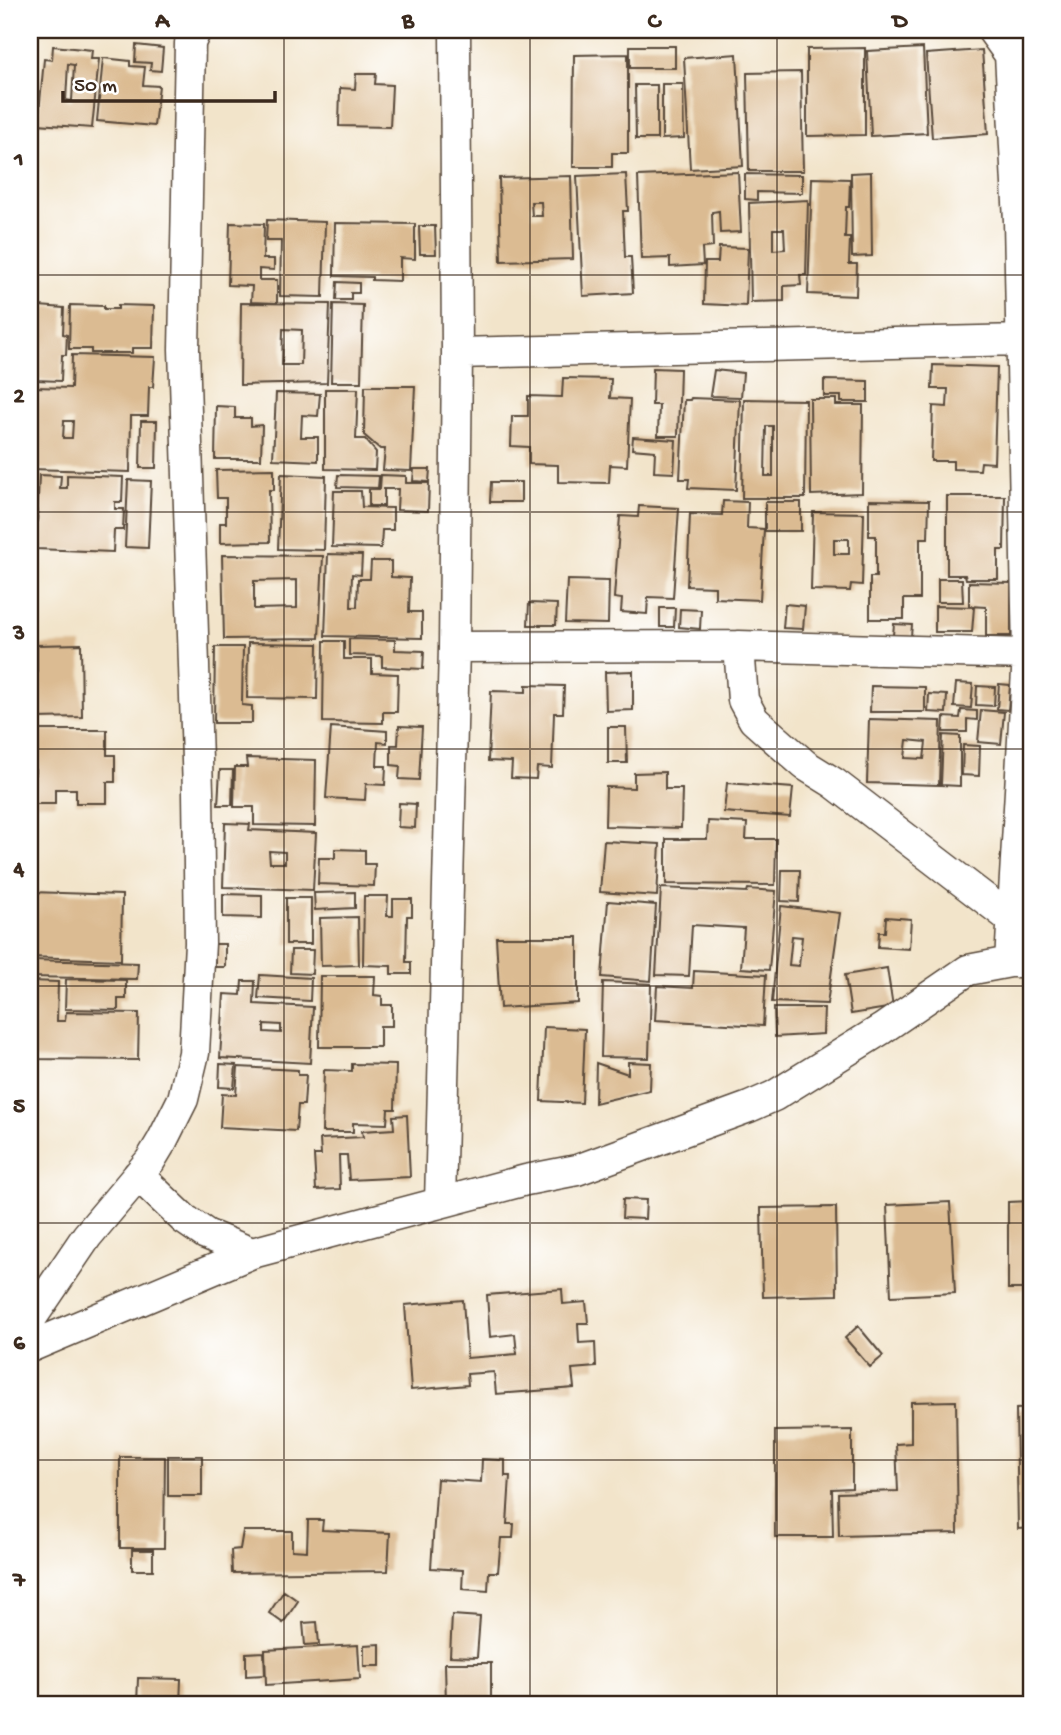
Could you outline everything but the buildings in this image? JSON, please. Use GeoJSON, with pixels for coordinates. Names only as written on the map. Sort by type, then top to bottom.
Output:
{"type":"FeatureCollection","features":[{"type":"Feature","properties":{"kind":"street"},"geometry":{"type":"LineString","coordinates":[[440,1203],[454,647],[457,353],[455,30]]}},
{"type":"Feature","properties":{"kind":"street"},"geometry":{"type":"LineString","coordinates":[[30,1347],[252,1253],[526,1180],[578,1170],[749,1107],[774,1096],[882,1029],[968,970],[1021,962],[1014,921],[1028,654],[1019,220],[1021,45],[992,30]]}},
{"type":"Feature","properties":{"kind":"street"},"geometry":{"type":"LineString","coordinates":[[30,1320],[87,1236],[150,1161],[183,1099],[194,1053],[200,943],[184,349],[185,34]]}},
{"type":"Feature","properties":{"kind":"street"},"geometry":{"type":"LineString","coordinates":[[457,353],[1021,340]]}},
{"type":"Feature","properties":{"kind":"street"},"geometry":{"type":"LineString","coordinates":[[454,647],[739,646],[1028,654]]}},
{"type":"Feature","properties":{"kind":"street"},"geometry":{"type":"LineString","coordinates":[[739,646],[743,700],[754,720],[805,765],[834,783],[1014,921]]}},
{"type":"Feature","properties":{"kind":"street"},"geometry":{"type":"LineString","coordinates":[[138,1175],[184,1219],[206,1234],[252,1253]]}}]}
